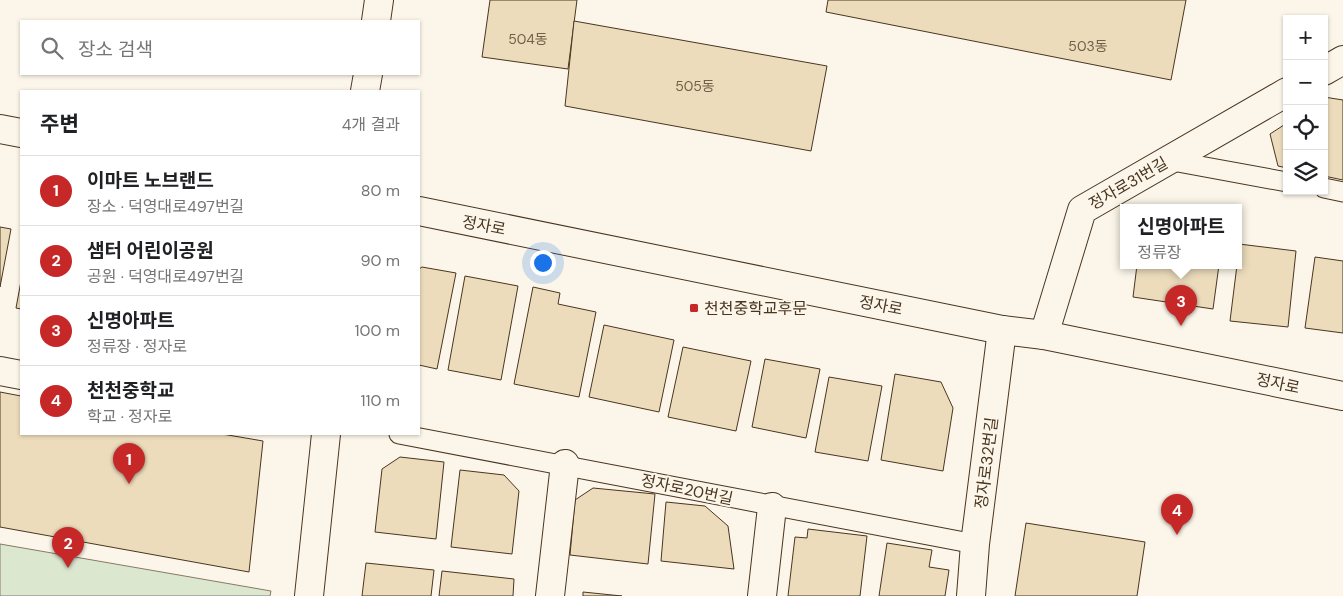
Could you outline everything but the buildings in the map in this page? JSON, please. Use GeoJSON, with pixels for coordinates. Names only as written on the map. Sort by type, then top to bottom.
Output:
{"type":"FeatureCollection","features":[{"type":"Feature","properties":{"kind":"street"},"geometry":{"type":"LineString","coordinates":[[376,20],[379,0]]}},
{"type":"Feature","properties":{"kind":"street"},"geometry":{"type":"LineString","coordinates":[[1328,69],[1343,60]]}},
{"type":"Feature","properties":{"kind":"street"},"geometry":{"type":"LineString","coordinates":[[365,90],[368,75]]}},
{"type":"Feature","properties":{"kind":"street","name":"정자로31번길"},"geometry":{"type":"LineString","coordinates":[[1044,335],[1082,210],[1283,94]]}},
{"type":"Feature","properties":{"kind":"street"},"geometry":{"type":"LineString","coordinates":[[0,129],[20,133]]}},
{"type":"Feature","properties":{"kind":"street","name":"정자로"},"geometry":{"type":"LineString","coordinates":[[420,211],[1002,330],[1044,335],[1343,396]]}},
{"type":"Feature","properties":{"kind":"street","name":"정자로32번길"},"geometry":{"type":"LineString","coordinates":[[970,596],[1002,330]]}},
{"type":"Feature","properties":{"kind":"street"},"geometry":{"type":"LineString","coordinates":[[0,371],[20,374]]}},
{"type":"Feature","properties":{"kind":"street"},"geometry":{"type":"LineString","coordinates":[[309,596],[326,435]]}},
{"type":"Feature","properties":{"kind":"street"},"geometry":{"type":"LineString","coordinates":[[550,596],[565,464]]}},
{"type":"Feature","properties":{"kind":"street"},"geometry":{"type":"LineString","coordinates":[[762,596],[772,507]]}},
{"type":"Feature","properties":{"kind":"lane"},"geometry":{"type":"LineString","coordinates":[[1167,160],[1283,181]]}},
{"type":"Feature","properties":{"kind":"lane"},"geometry":{"type":"LineString","coordinates":[[1328,189],[1343,192]]}},
{"type":"Feature","properties":{"kind":"lane","name":"정자로20번길"},"geometry":{"type":"LineString","coordinates":[[405,435],[565,464],[772,507],[975,544]]}},
{"type":"Feature","properties":{"kind":"green space"},"geometry":{"type":"Polygon","coordinates":[[[0,544],[271,591],[270,596],[0,596],[0,544]]]}},
{"type":"Feature","properties":{"kind":"place","name":"천천중학교후문"},"geometry":{"type":"Point","coordinates":[694,308]}},
{"type":"Feature","properties":{"kind":"place","name":"신명아파트"},"geometry":{"type":"Point","coordinates":[1181,326]}},
{"type":"Feature","properties":{"kind":"place","name":"이마트 노브랜드"},"geometry":{"type":"Point","coordinates":[129,484]}},
{"type":"Feature","properties":{"kind":"place","name":"천천중학교"},"geometry":{"type":"Point","coordinates":[1177,535]}},
{"type":"Feature","properties":{"kind":"place","name":"샘터 어린이공원"},"geometry":{"type":"Point","coordinates":[68,568]}}]}
